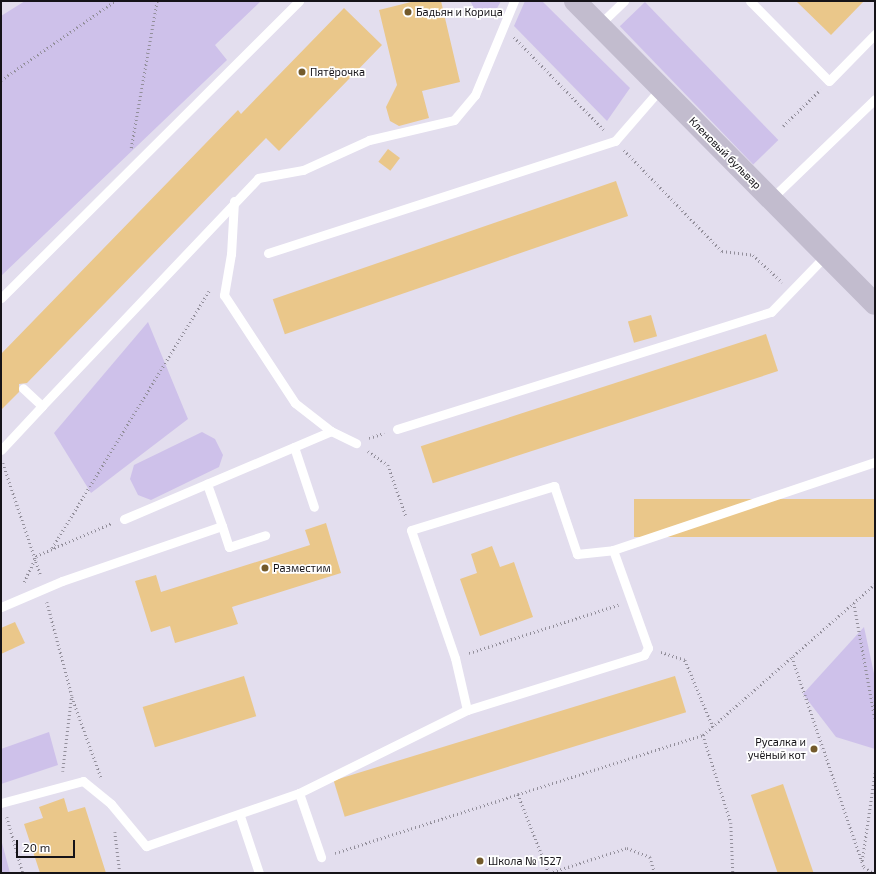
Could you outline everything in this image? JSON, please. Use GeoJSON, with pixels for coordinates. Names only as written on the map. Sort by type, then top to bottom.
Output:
{"type":"FeatureCollection","features":[{"type":"Feature","properties":{"kind":"street","name":"Кленовый бульвар"},"geometry":{"type":"LineString","coordinates":[[575,1],[875,304]]}},
{"type":"Feature","properties":{"kind":"lane"},"geometry":{"type":"LineString","coordinates":[[1,298],[299,1]]}},
{"type":"Feature","properties":{"kind":"lane"},"geometry":{"type":"LineString","coordinates":[[1,450],[234,201],[258,178],[303,170],[369,140],[454,120],[475,95],[514,1]]}},
{"type":"Feature","properties":{"kind":"lane"},"geometry":{"type":"LineString","coordinates":[[599,25],[624,1]]}},
{"type":"Feature","properties":{"kind":"lane"},"geometry":{"type":"LineString","coordinates":[[752,2],[829,81],[875,34]]}},
{"type":"Feature","properties":{"kind":"lane"},"geometry":{"type":"LineString","coordinates":[[268,253],[615,141],[661,88]]}},
{"type":"Feature","properties":{"kind":"lane"},"geometry":{"type":"LineString","coordinates":[[771,199],[875,99]]}},
{"type":"Feature","properties":{"kind":"lane"},"geometry":{"type":"LineString","coordinates":[[234,201],[231,254],[224,295],[295,403],[331,431],[356,443]]}},
{"type":"Feature","properties":{"kind":"lane"},"geometry":{"type":"LineString","coordinates":[[397,429],[771,312],[826,255]]}},
{"type":"Feature","properties":{"kind":"lane"},"geometry":{"type":"LineString","coordinates":[[23,388],[42,406]]}},
{"type":"Feature","properties":{"kind":"lane"},"geometry":{"type":"LineString","coordinates":[[124,519],[331,431]]}},
{"type":"Feature","properties":{"kind":"lane"},"geometry":{"type":"LineString","coordinates":[[294,447],[314,507]]}},
{"type":"Feature","properties":{"kind":"lane"},"geometry":{"type":"LineString","coordinates":[[467,710],[455,658],[411,530],[554,486],[577,554],[613,550],[875,462]]}},
{"type":"Feature","properties":{"kind":"lane"},"geometry":{"type":"LineString","coordinates":[[207,484],[229,547],[265,535]]}},
{"type":"Feature","properties":{"kind":"lane"},"geometry":{"type":"LineString","coordinates":[[1,607],[15,599],[43,588],[222,526]]}},
{"type":"Feature","properties":{"kind":"lane"},"geometry":{"type":"LineString","coordinates":[[2,803],[62,784],[82,781],[111,804],[146,846],[240,816],[299,793],[467,710],[644,655],[648,648],[613,550]]}},
{"type":"Feature","properties":{"kind":"lane"},"geometry":{"type":"LineString","coordinates":[[299,793],[321,857]]}},
{"type":"Feature","properties":{"kind":"lane"},"geometry":{"type":"LineString","coordinates":[[240,816],[259,873]]}},
{"type":"Feature","properties":{"kind":"path"},"geometry":{"type":"LineString","coordinates":[[1,80],[115,1]]}},
{"type":"Feature","properties":{"kind":"path"},"geometry":{"type":"LineString","coordinates":[[126,174],[157,1]]}},
{"type":"Feature","properties":{"kind":"path"},"geometry":{"type":"LineString","coordinates":[[517,41],[722,251],[754,255],[791,291]]}},
{"type":"Feature","properties":{"kind":"path"},"geometry":{"type":"LineString","coordinates":[[782,126],[816,93]]}},
{"type":"Feature","properties":{"kind":"path"},"geometry":{"type":"LineString","coordinates":[[52,548],[211,287]]}},
{"type":"Feature","properties":{"kind":"path"},"geometry":{"type":"LineString","coordinates":[[356,443],[388,465],[402,506]]}},
{"type":"Feature","properties":{"kind":"path"},"geometry":{"type":"LineString","coordinates":[[1,457],[36,556],[43,588],[72,695],[111,804],[120,873]]}},
{"type":"Feature","properties":{"kind":"path"},"geometry":{"type":"LineString","coordinates":[[15,599],[36,556],[124,519]]}},
{"type":"Feature","properties":{"kind":"path"},"geometry":{"type":"LineString","coordinates":[[321,857],[703,735],[875,584]]}},
{"type":"Feature","properties":{"kind":"path"},"geometry":{"type":"LineString","coordinates":[[455,658],[631,600]]}},
{"type":"Feature","properties":{"kind":"path"},"geometry":{"type":"LineString","coordinates":[[854,602],[875,718]]}},
{"type":"Feature","properties":{"kind":"path"},"geometry":{"type":"LineString","coordinates":[[648,648],[685,660],[712,727]]}},
{"type":"Feature","properties":{"kind":"path"},"geometry":{"type":"LineString","coordinates":[[792,657],[865,873]]}},
{"type":"Feature","properties":{"kind":"path"},"geometry":{"type":"LineString","coordinates":[[62,784],[72,695]]}},
{"type":"Feature","properties":{"kind":"path"},"geometry":{"type":"LineString","coordinates":[[703,735],[731,823],[733,873]]}},
{"type":"Feature","properties":{"kind":"path"},"geometry":{"type":"LineString","coordinates":[[862,862],[875,772]]}},
{"type":"Feature","properties":{"kind":"path"},"geometry":{"type":"LineString","coordinates":[[518,794],[549,873],[627,848],[650,857],[655,873]]}},
{"type":"Feature","properties":{"kind":"path"},"geometry":{"type":"LineString","coordinates":[[2,803],[23,873]]}},
{"type":"Feature","properties":{"kind":"path"},"geometry":{"type":"LineString","coordinates":[[862,862],[873,873]]}},
{"type":"Feature","properties":{"kind":"shaded area"},"geometry":{"type":"Polygon","coordinates":[[[25,1],[261,1],[215,45],[227,60],[1,276],[1,16],[25,1]]]}},
{"type":"Feature","properties":{"kind":"shaded area"},"geometry":{"type":"Polygon","coordinates":[[[470,1],[501,1],[495,12],[480,18],[470,1]]]}},
{"type":"Feature","properties":{"kind":"shaded area"},"geometry":{"type":"Polygon","coordinates":[[[525,1],[542,1],[630,88],[607,121],[514,26],[525,1]]]}},
{"type":"Feature","properties":{"kind":"shaded area"},"geometry":{"type":"Polygon","coordinates":[[[645,2],[778,140],[753,164],[620,26],[645,2]]]}},
{"type":"Feature","properties":{"kind":"shaded area"},"geometry":{"type":"Polygon","coordinates":[[[148,322],[188,419],[91,493],[54,433],[148,322]]]}},
{"type":"Feature","properties":{"kind":"shaded area"},"geometry":{"type":"Polygon","coordinates":[[[202,432],[215,439],[223,455],[219,467],[151,500],[138,495],[130,479],[134,465],[202,432]]]}},
{"type":"Feature","properties":{"kind":"shaded area"},"geometry":{"type":"Polygon","coordinates":[[[864,627],[875,678],[875,749],[836,737],[803,694],[864,627]]]}},
{"type":"Feature","properties":{"kind":"shaded area"},"geometry":{"type":"Polygon","coordinates":[[[49,732],[58,765],[1,784],[1,749],[49,732]]]}},
{"type":"Feature","properties":{"kind":"shaded area"},"geometry":{"type":"Polygon","coordinates":[[[1,839],[10,873],[1,873],[1,839]]]}},
{"type":"Feature","properties":{"kind":"building"},"geometry":{"type":"Polygon","coordinates":[[[415,1],[441,1],[460,82],[422,91],[429,118],[399,126],[390,121],[386,107],[397,85],[379,10],[415,1]]]}},
{"type":"Feature","properties":{"kind":"building"},"geometry":{"type":"Polygon","coordinates":[[[796,1],[864,1],[831,35],[796,1]]]}},
{"type":"Feature","properties":{"kind":"building"},"geometry":{"type":"Polygon","coordinates":[[[344,8],[382,45],[279,151],[266,138],[27,383],[19,384],[19,392],[1,410],[1,354],[238,110],[241,114],[344,8]]]}},
{"type":"Feature","properties":{"kind":"building"},"geometry":{"type":"Polygon","coordinates":[[[388,149],[400,158],[390,171],[378,162],[388,149]]]}},
{"type":"Feature","properties":{"kind":"building"},"geometry":{"type":"Polygon","coordinates":[[[616,181],[628,216],[285,334],[273,299],[616,181]]]}},
{"type":"Feature","properties":{"kind":"building"},"geometry":{"type":"Polygon","coordinates":[[[651,315],[657,336],[634,343],[628,322],[651,315]]]}},
{"type":"Feature","properties":{"kind":"building"},"geometry":{"type":"Polygon","coordinates":[[[766,334],[778,371],[433,483],[421,446],[766,334]]]}},
{"type":"Feature","properties":{"kind":"building"},"geometry":{"type":"Polygon","coordinates":[[[634,499],[875,499],[875,537],[634,537],[634,499]]]}},
{"type":"Feature","properties":{"kind":"building"},"geometry":{"type":"Polygon","coordinates":[[[326,523],[341,573],[232,607],[238,624],[175,643],[170,626],[151,632],[135,581],[156,575],[161,592],[310,545],[305,530],[326,523]]]}},
{"type":"Feature","properties":{"kind":"building"},"geometry":{"type":"Polygon","coordinates":[[[492,546],[500,567],[514,562],[533,617],[480,636],[460,579],[477,573],[471,554],[492,546]]]}},
{"type":"Feature","properties":{"kind":"building"},"geometry":{"type":"Polygon","coordinates":[[[15,622],[25,643],[1,654],[1,628],[15,622]]]}},
{"type":"Feature","properties":{"kind":"building"},"geometry":{"type":"Polygon","coordinates":[[[244,676],[256,716],[155,747],[143,707],[244,676]]]}},
{"type":"Feature","properties":{"kind":"building"},"geometry":{"type":"Polygon","coordinates":[[[675,676],[686,712],[345,817],[334,780],[675,676]]]}},
{"type":"Feature","properties":{"kind":"building"},"geometry":{"type":"Polygon","coordinates":[[[783,784],[814,873],[778,873],[751,795],[783,784]]]}},
{"type":"Feature","properties":{"kind":"building"},"geometry":{"type":"Polygon","coordinates":[[[64,798],[68,812],[85,807],[106,873],[40,873],[24,824],[43,818],[39,807],[64,798]]]}},
{"type":"Feature","properties":{"kind":"place","name":"Бадьян и Корица"},"geometry":{"type":"Point","coordinates":[408,12]}},
{"type":"Feature","properties":{"kind":"place","name":"Пятёрочка"},"geometry":{"type":"Point","coordinates":[302,72]}},
{"type":"Feature","properties":{"kind":"place","name":"Разместим"},"geometry":{"type":"Point","coordinates":[265,568]}},
{"type":"Feature","properties":{"kind":"place","name":"Русалка и учёный кот"},"geometry":{"type":"Point","coordinates":[814,749]}},
{"type":"Feature","properties":{"kind":"place","name":"Школа № 1527"},"geometry":{"type":"Point","coordinates":[480,861]}}]}
